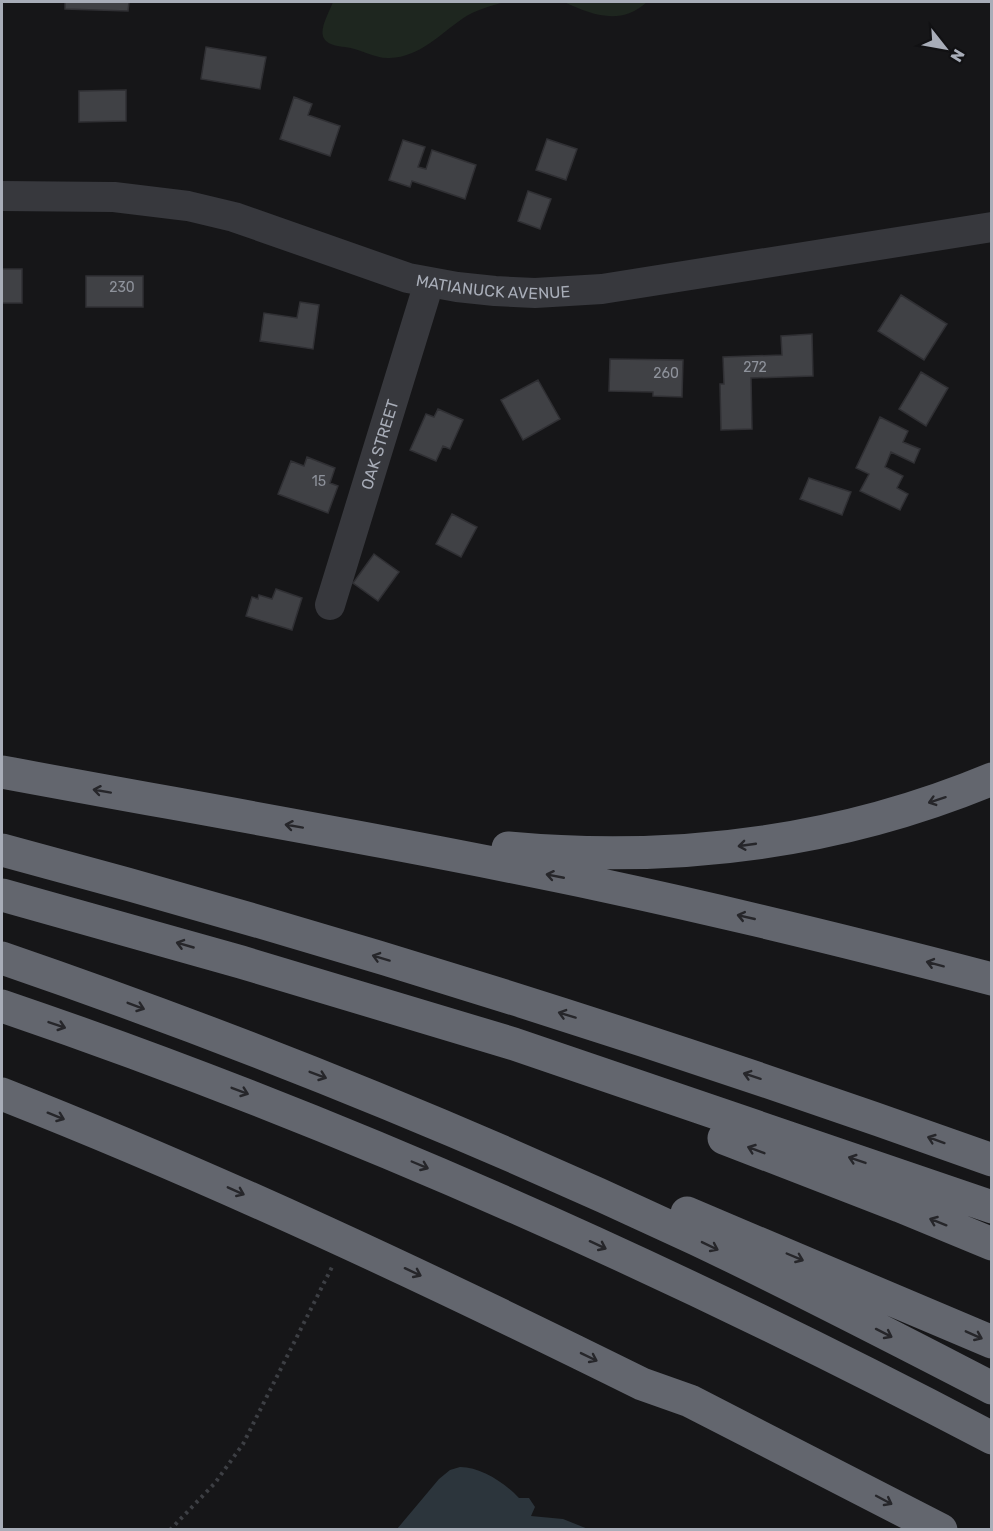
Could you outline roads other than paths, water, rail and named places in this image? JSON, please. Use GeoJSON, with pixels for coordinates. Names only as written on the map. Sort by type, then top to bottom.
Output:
{"type":"FeatureCollection","features":[{"type":"Feature","properties":{"kind":"highway"},"geometry":{"type":"LineString","coordinates":[[2,772],[495,863],[710,909],[992,979]]}},
{"type":"Feature","properties":{"kind":"highway"},"geometry":{"type":"LineString","coordinates":[[351,836],[420,837],[508,848],[565,852],[627,853],[703,850],[786,839],[839,828],[922,805],[992,779]]}},
{"type":"Feature","properties":{"kind":"highway"},"geometry":{"type":"LineString","coordinates":[[2,850],[277,927],[556,1012],[781,1085],[992,1160]]}},
{"type":"Feature","properties":{"kind":"highway"},"geometry":{"type":"LineString","coordinates":[[2,895],[241,962],[534,1051],[992,1207]]}},
{"type":"Feature","properties":{"kind":"highway"},"geometry":{"type":"LineString","coordinates":[[2,958],[230,1041],[546,1171],[698,1240],[992,1388]]}},
{"type":"Feature","properties":{"kind":"highway"},"geometry":{"type":"LineString","coordinates":[[241,962],[334,1001],[660,1113],[823,1175],[992,1244]]}},
{"type":"Feature","properties":{"kind":"highway"},"geometry":{"type":"LineString","coordinates":[[2,1006],[211,1080],[456,1180],[759,1320],[992,1438]]}},
{"type":"Feature","properties":{"kind":"highway"},"geometry":{"type":"LineString","coordinates":[[2,1094],[133,1147],[345,1240],[642,1384],[690,1401],[941,1530]]}},
{"type":"Feature","properties":{"kind":"highway"},"geometry":{"type":"LineString","coordinates":[[426,1120],[482,1134],[543,1155],[787,1254],[992,1342]]}},
{"type":"Feature","properties":{"kind":"highway"},"geometry":{"type":"LineString","coordinates":[[642,1384],[685,1415],[891,1530]]}},
{"type":"Feature","properties":{"kind":"street","name":"MATIANUCK AVENUE"},"geometry":{"type":"LineString","coordinates":[[2,196],[114,197],[188,206],[234,217],[395,274],[429,283],[495,291],[581,291],[633,285],[992,227]]}},
{"type":"Feature","properties":{"kind":"street","name":"OAK STREET"},"geometry":{"type":"LineString","coordinates":[[330,605],[429,283]]}}]}
